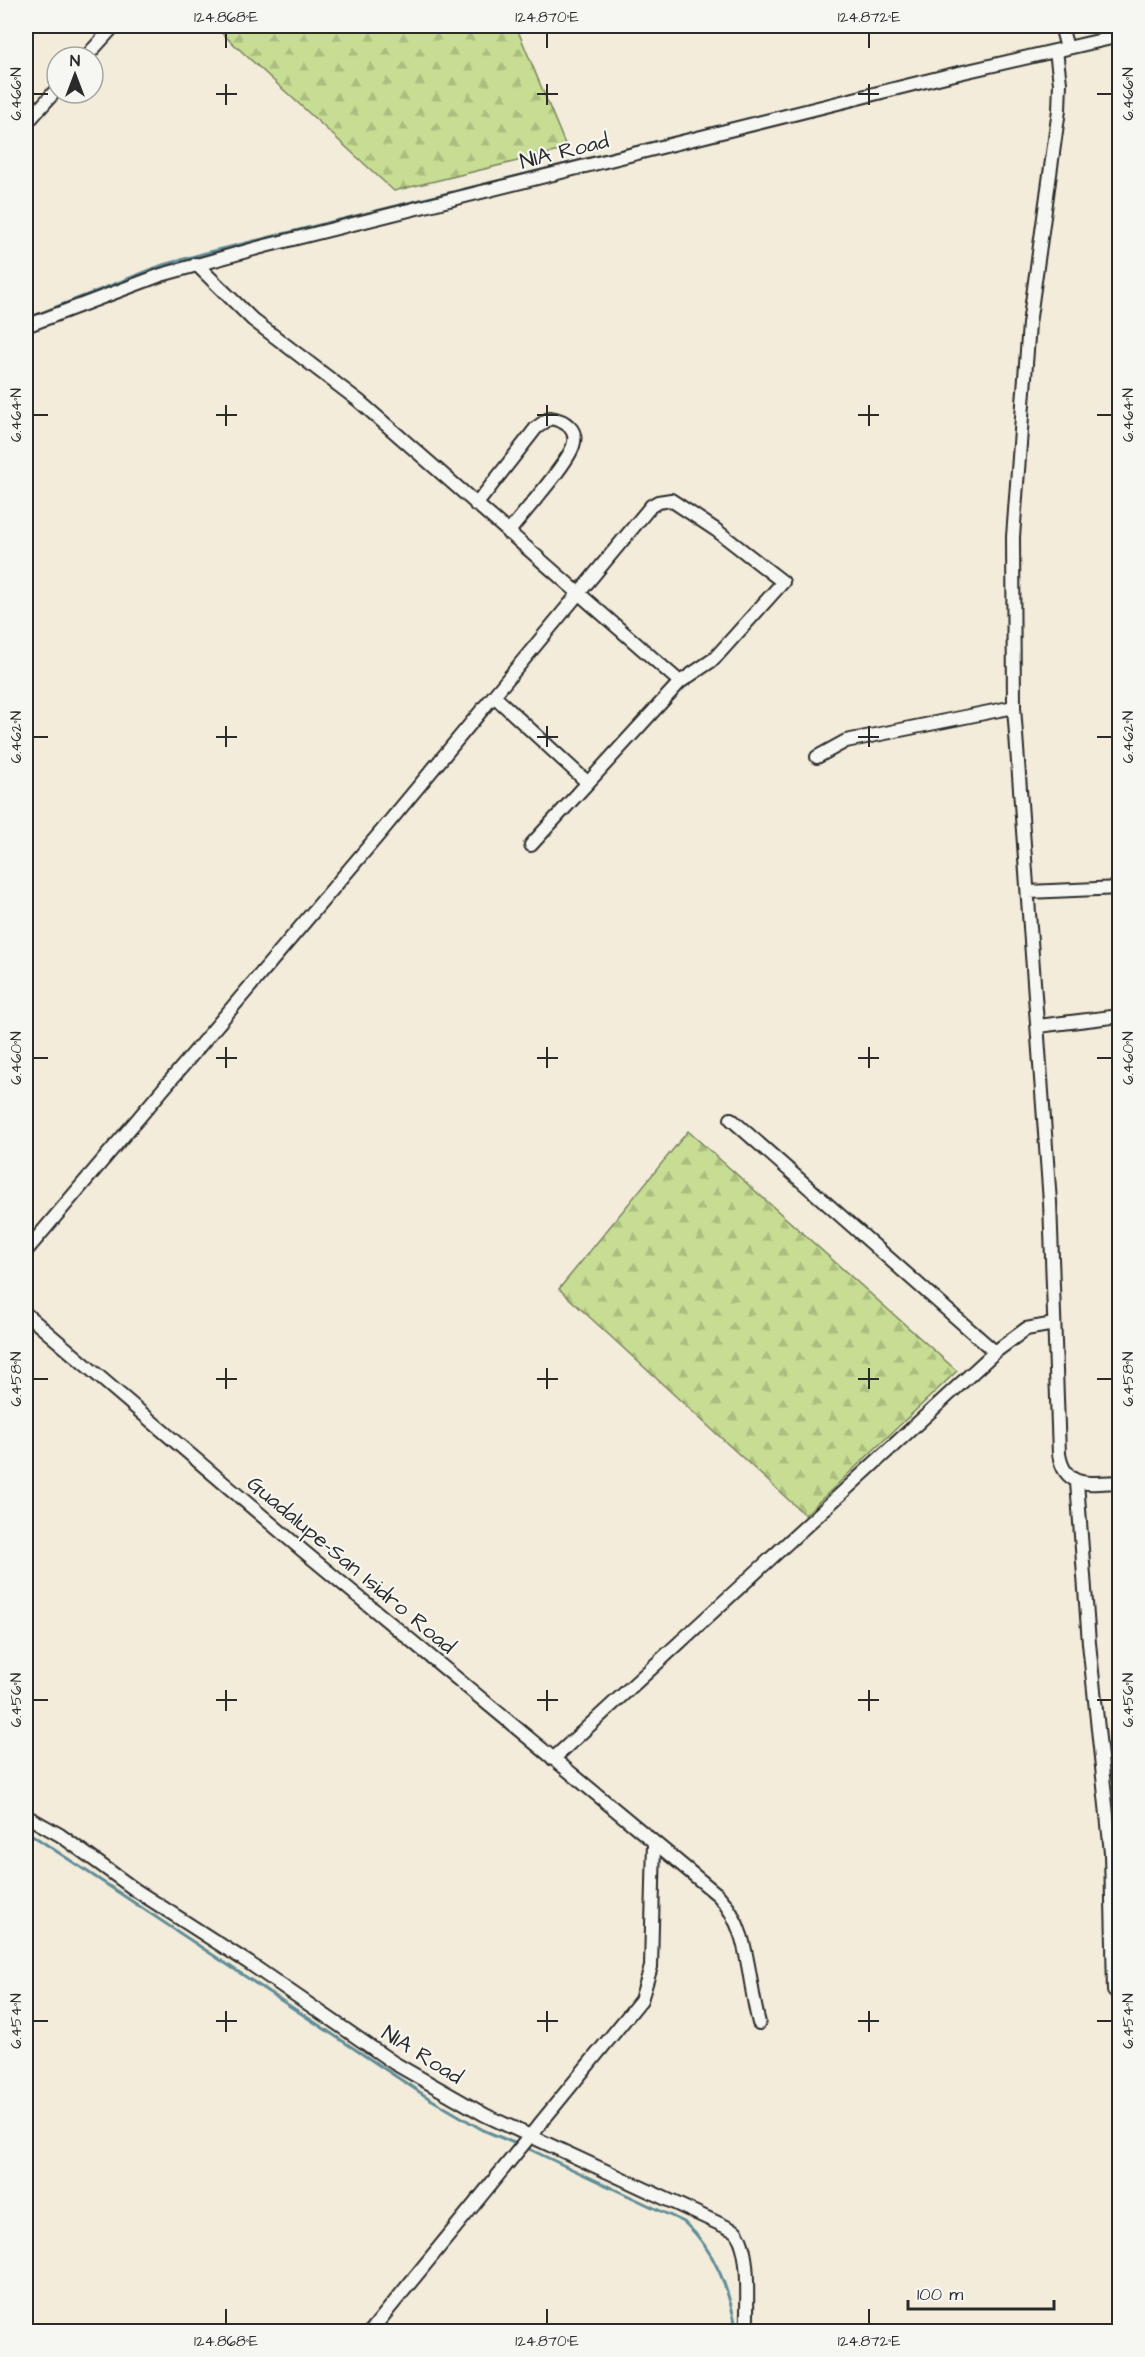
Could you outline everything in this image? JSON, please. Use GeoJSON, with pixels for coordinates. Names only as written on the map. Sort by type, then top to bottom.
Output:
{"type":"FeatureCollection","features":[{"type":"Feature","properties":{"kind":"street"},"geometry":{"type":"LineString","coordinates":[[97,45],[114,26]]}},
{"type":"Feature","properties":{"kind":"street"},"geometry":{"type":"LineString","coordinates":[[1060,26],[1059,110],[1029,324],[1013,537],[1014,707],[1050,1202],[1059,1454],[1066,1474],[1077,1482],[1119,1482]]}},
{"type":"Feature","properties":{"kind":"street","name":"NIA Road"},"geometry":{"type":"LineString","coordinates":[[26,326],[196,264],[946,76],[1119,36]]}},
{"type":"Feature","properties":{"kind":"street"},"geometry":{"type":"LineString","coordinates":[[26,124],[45,103]]}},
{"type":"Feature","properties":{"kind":"street"},"geometry":{"type":"LineString","coordinates":[[196,264],[254,320],[360,401],[680,682]]}},
{"type":"Feature","properties":{"kind":"street"},"geometry":{"type":"LineString","coordinates":[[476,505],[536,428],[550,418],[566,423],[573,431],[574,438],[568,455],[508,532]]}},
{"type":"Feature","properties":{"kind":"street"},"geometry":{"type":"LineString","coordinates":[[26,1251],[494,696],[651,506],[664,500],[679,504],[783,582],[714,658],[680,682],[531,845]]}},
{"type":"Feature","properties":{"kind":"street"},"geometry":{"type":"LineString","coordinates":[[494,696],[588,783]]}},
{"type":"Feature","properties":{"kind":"street"},"geometry":{"type":"LineString","coordinates":[[817,757],[846,741],[1014,707]]}},
{"type":"Feature","properties":{"kind":"street"},"geometry":{"type":"LineString","coordinates":[[1028,892],[1119,888]]}},
{"type":"Feature","properties":{"kind":"street"},"geometry":{"type":"LineString","coordinates":[[1038,1026],[1119,1016]]}},
{"type":"Feature","properties":{"kind":"street"},"geometry":{"type":"LineString","coordinates":[[731,1119],[995,1352]]}},
{"type":"Feature","properties":{"kind":"street","name":"Guadalupe-San Isidro Road"},"geometry":{"type":"LineString","coordinates":[[26,1314],[302,1550],[718,1895],[731,1911],[746,1947],[749,1983],[759,2023]]}},
{"type":"Feature","properties":{"kind":"street"},"geometry":{"type":"LineString","coordinates":[[553,1759],[995,1352],[1026,1329],[1054,1324]]}},
{"type":"Feature","properties":{"kind":"street"},"geometry":{"type":"LineString","coordinates":[[1077,1482],[1089,1642],[1115,1853],[1114,1991]]}},
{"type":"Feature","properties":{"kind":"street","name":"NIA Road"},"geometry":{"type":"LineString","coordinates":[[26,1816],[60,1835],[137,1891],[249,1963],[394,2063],[485,2115],[735,2231],[741,2239],[744,2252],[747,2331]]}},
{"type":"Feature","properties":{"kind":"street"},"geometry":{"type":"LineString","coordinates":[[370,2331],[613,2036],[646,1991],[651,1967],[654,1842]]}},
{"type":"Feature","properties":{"kind":"green space"},"geometry":{"type":"Polygon","coordinates":[[[214,26],[516,26],[567,149],[394,191],[214,26]]]}},
{"type":"Feature","properties":{"kind":"green space"},"geometry":{"type":"Polygon","coordinates":[[[688,1131],[957,1371],[805,1515],[559,1289],[688,1131]]]}},
{"type":"Feature","properties":{"kind":"waterway"},"geometry":{"type":"LineString","coordinates":[[1081,39],[1120,29]]}},
{"type":"Feature","properties":{"kind":"waterway"},"geometry":{"type":"LineString","coordinates":[[953,68],[967,65]]}},
{"type":"Feature","properties":{"kind":"waterway"},"geometry":{"type":"LineString","coordinates":[[26,319],[163,265],[202,254],[917,77]]}},
{"type":"Feature","properties":{"kind":"waterway"},"geometry":{"type":"LineString","coordinates":[[26,1831],[427,2097],[483,2130],[514,2143]]}},
{"type":"Feature","properties":{"kind":"waterway"},"geometry":{"type":"LineString","coordinates":[[527,2148],[684,2222],[705,2246],[720,2272],[737,2332]]}}]}
